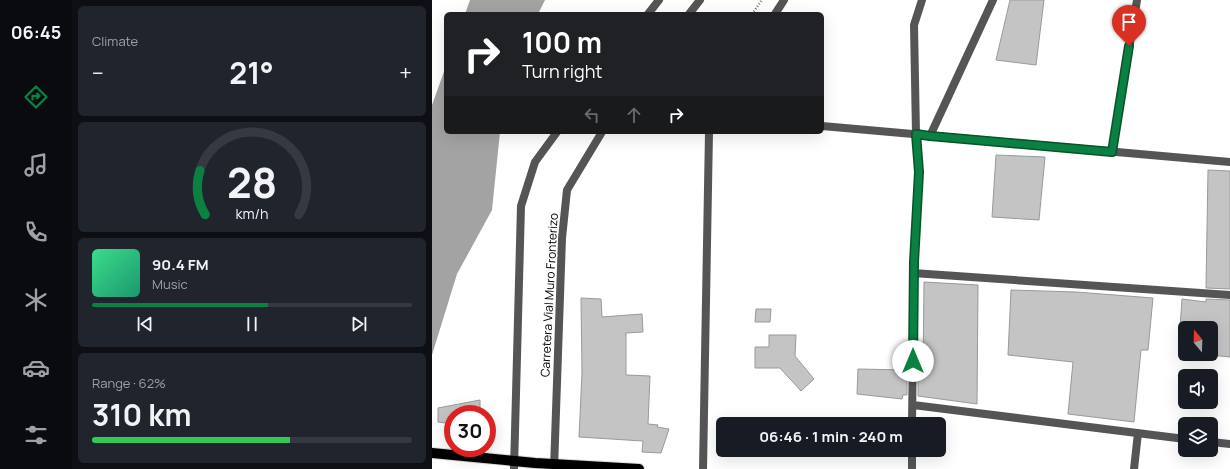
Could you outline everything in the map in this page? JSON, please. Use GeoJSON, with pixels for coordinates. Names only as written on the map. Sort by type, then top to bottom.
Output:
{"type":"FeatureCollection","features":[{"type":"Feature","properties":{"kind":"main road"},"geometry":{"type":"LineString","coordinates":[[432,454],[514,465],[640,469]]}},
{"type":"Feature","properties":{"kind":"street"},"geometry":{"type":"LineString","coordinates":[[650,12],[659,0]]}},
{"type":"Feature","properties":{"kind":"street"},"geometry":{"type":"LineString","coordinates":[[691,12],[700,0]]}},
{"type":"Feature","properties":{"kind":"street"},"geometry":{"type":"LineString","coordinates":[[776,12],[784,0]]}},
{"type":"Feature","properties":{"kind":"street"},"geometry":{"type":"LineString","coordinates":[[912,417],[914,273],[919,172],[916,134],[914,25],[922,0]]}},
{"type":"Feature","properties":{"kind":"street"},"geometry":{"type":"LineString","coordinates":[[930,136],[994,0]]}},
{"type":"Feature","properties":{"kind":"street"},"geometry":{"type":"LineString","coordinates":[[1112,152],[1136,0]]}},
{"type":"Feature","properties":{"kind":"street"},"geometry":{"type":"LineString","coordinates":[[824,126],[1230,162]]}},
{"type":"Feature","properties":{"kind":"street"},"geometry":{"type":"LineString","coordinates":[[514,465],[522,206],[535,162],[556,134]]}},
{"type":"Feature","properties":{"kind":"street","name":"Carretera Vial Muro Fronterizo"},"geometry":{"type":"LineString","coordinates":[[554,466],[562,238],[567,190],[601,134]]}},
{"type":"Feature","properties":{"kind":"street"},"geometry":{"type":"LineString","coordinates":[[703,469],[709,134]]}},
{"type":"Feature","properties":{"kind":"street"},"geometry":{"type":"LineString","coordinates":[[914,273],[1230,295]]}},
{"type":"Feature","properties":{"kind":"street"},"geometry":{"type":"LineString","coordinates":[[912,405],[1178,438]]}},
{"type":"Feature","properties":{"kind":"street"},"geometry":{"type":"LineString","coordinates":[[1134,469],[1138,433]]}},
{"type":"Feature","properties":{"kind":"street"},"geometry":{"type":"LineString","coordinates":[[1218,443],[1230,444]]}},
{"type":"Feature","properties":{"kind":"street"},"geometry":{"type":"LineString","coordinates":[[912,457],[912,469]]}},
{"type":"Feature","properties":{"kind":"path"},"geometry":{"type":"LineString","coordinates":[[753,12],[762,0]]}},
{"type":"Feature","properties":{"kind":"shaded area"},"geometry":{"type":"Polygon","coordinates":[[[470,0],[545,0],[539,12],[466,12],[470,0]]]}},
{"type":"Feature","properties":{"kind":"shaded area"},"geometry":{"type":"Polygon","coordinates":[[[444,72],[444,134],[500,134],[492,210],[457,274],[432,355],[432,105],[444,72]]]}},
{"type":"Feature","properties":{"kind":"building"},"geometry":{"type":"Polygon","coordinates":[[[1010,0],[1044,0],[1036,65],[996,60],[1010,0]]]}},
{"type":"Feature","properties":{"kind":"building"},"geometry":{"type":"Polygon","coordinates":[[[996,155],[1045,157],[1039,220],[992,217],[996,155]]]}},
{"type":"Feature","properties":{"kind":"building"},"geometry":{"type":"Polygon","coordinates":[[[1208,170],[1230,171],[1230,289],[1206,288],[1208,170]]]}},
{"type":"Feature","properties":{"kind":"building"},"geometry":{"type":"Polygon","coordinates":[[[924,282],[978,285],[977,404],[918,396],[918,370],[923,371],[924,282]]]}},
{"type":"Feature","properties":{"kind":"building"},"geometry":{"type":"Polygon","coordinates":[[[1011,290],[1076,292],[1153,298],[1148,350],[1141,350],[1134,422],[1068,414],[1073,362],[1008,355],[1011,290]]]}},
{"type":"Feature","properties":{"kind":"building"},"geometry":{"type":"Polygon","coordinates":[[[581,298],[601,299],[602,317],[642,314],[643,332],[626,333],[626,375],[650,376],[648,424],[658,425],[657,427],[669,429],[661,453],[642,452],[643,441],[579,437],[582,373],[581,298]]]}},
{"type":"Feature","properties":{"kind":"building"},"geometry":{"type":"Polygon","coordinates":[[[1182,299],[1206,302],[1206,299],[1230,300],[1230,357],[1218,356],[1218,321],[1180,321],[1182,299]]]}},
{"type":"Feature","properties":{"kind":"building"},"geometry":{"type":"Polygon","coordinates":[[[756,309],[771,309],[770,322],[755,322],[756,309]]]}},
{"type":"Feature","properties":{"kind":"building"},"geometry":{"type":"Polygon","coordinates":[[[769,335],[796,335],[795,356],[814,379],[801,391],[780,368],[755,368],[755,347],[769,347],[769,335]]]}},
{"type":"Feature","properties":{"kind":"building"},"geometry":{"type":"Polygon","coordinates":[[[858,369],[907,370],[907,395],[903,395],[902,399],[857,394],[858,369]]]}},
{"type":"Feature","properties":{"kind":"building"},"geometry":{"type":"Polygon","coordinates":[[[480,400],[480,405],[454,405],[480,400]]]}},
{"type":"Feature","properties":{"kind":"building"},"geometry":{"type":"Polygon","coordinates":[[[444,407],[444,423],[438,422],[438,408],[444,407]]]}},
{"type":"Feature","properties":{"kind":"route"},"geometry":{"type":"LineString","coordinates":[[913,361],[914,262],[919,172],[916,134],[1112,152],[1129,46]]}}]}
